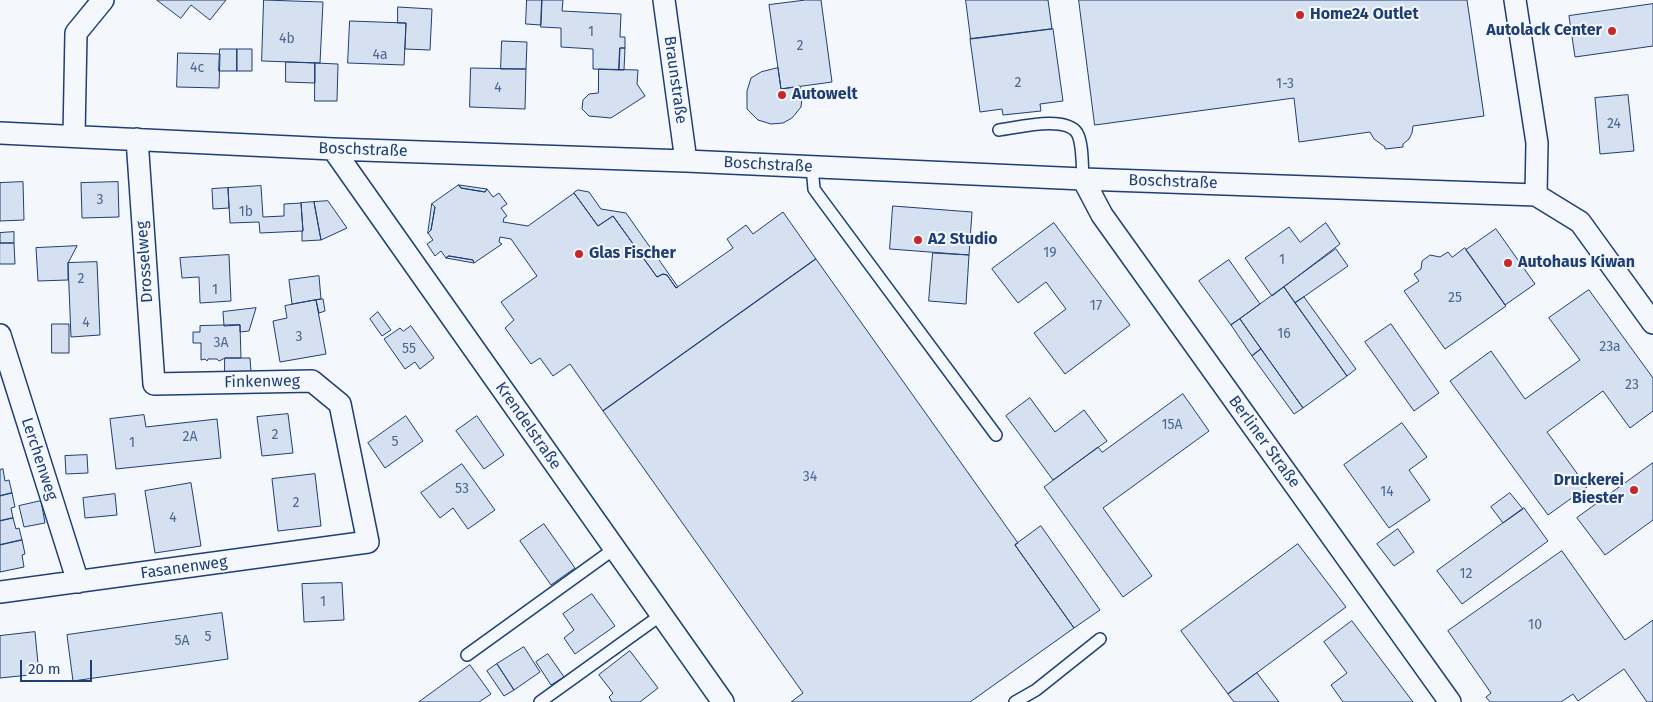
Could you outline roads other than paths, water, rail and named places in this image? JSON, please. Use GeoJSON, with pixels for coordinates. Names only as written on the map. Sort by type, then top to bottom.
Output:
{"type":"FeatureCollection","features":[{"type":"Feature","properties":{"kind":"street"},"geometry":{"type":"LineString","coordinates":[[74,136],[76,32],[103,0]]}},
{"type":"Feature","properties":{"kind":"street","name":"Braunstraße"},"geometry":{"type":"LineString","coordinates":[[664,0],[686,161]]}},
{"type":"Feature","properties":{"kind":"street"},"geometry":{"type":"LineString","coordinates":[[1515,0],[1537,143],[1536,195],[1580,222],[1653,323]]}},
{"type":"Feature","properties":{"kind":"street","name":"Boschstraße"},"geometry":{"type":"LineString","coordinates":[[0,133],[333,149],[1536,195]]}},
{"type":"Feature","properties":{"kind":"street","name":"Drosselweg"},"geometry":{"type":"LineString","coordinates":[[137,139],[154,384]]}},
{"type":"Feature","properties":{"kind":"street","name":"Krendelstraße"},"geometry":{"type":"LineString","coordinates":[[333,149],[723,702]]}},
{"type":"Feature","properties":{"kind":"street","name":"Berliner Straße"},"geometry":{"type":"LineString","coordinates":[[1084,179],[1102,215],[1450,702]]}},
{"type":"Feature","properties":{"kind":"street","name":"Lerchenweg"},"geometry":{"type":"LineString","coordinates":[[0,335],[78,582]]}},
{"type":"Feature","properties":{"kind":"street","name":"Finkenweg"},"geometry":{"type":"LineString","coordinates":[[154,384],[312,381],[340,404],[368,542]]}},
{"type":"Feature","properties":{"kind":"street","name":"Fasanenweg"},"geometry":{"type":"LineString","coordinates":[[0,592],[368,542]]}},
{"type":"Feature","properties":{"kind":"lane"},"geometry":{"type":"LineString","coordinates":[[999,130],[1056,123],[1071,127],[1077,133],[1080,141],[1084,179]]}},
{"type":"Feature","properties":{"kind":"lane"},"geometry":{"type":"LineString","coordinates":[[812,166],[814,189],[996,435]]}},
{"type":"Feature","properties":{"kind":"lane"},"geometry":{"type":"LineString","coordinates":[[467,655],[614,549]]}},
{"type":"Feature","properties":{"kind":"lane"},"geometry":{"type":"LineString","coordinates":[[540,702],[661,615]]}},
{"type":"Feature","properties":{"kind":"lane"},"geometry":{"type":"LineString","coordinates":[[1015,702],[1036,690],[1100,639]]}},
{"type":"Feature","properties":{"kind":"place","name":"Home24 Outlet"},"geometry":{"type":"Point","coordinates":[1300,15]}},
{"type":"Feature","properties":{"kind":"place","name":"Autolack Center"},"geometry":{"type":"Point","coordinates":[1612,31]}},
{"type":"Feature","properties":{"kind":"place","name":"Autowelt"},"geometry":{"type":"Point","coordinates":[782,95]}},
{"type":"Feature","properties":{"kind":"place","name":"A2 Studio"},"geometry":{"type":"Point","coordinates":[918,240]}},
{"type":"Feature","properties":{"kind":"place","name":"Glas Fischer"},"geometry":{"type":"Point","coordinates":[579,254]}},
{"type":"Feature","properties":{"kind":"place","name":"Autohaus Kiwan"},"geometry":{"type":"Point","coordinates":[1508,263]}},
{"type":"Feature","properties":{"kind":"place","name":"Druckerei Biester"},"geometry":{"type":"Point","coordinates":[1634,490]}}]}
